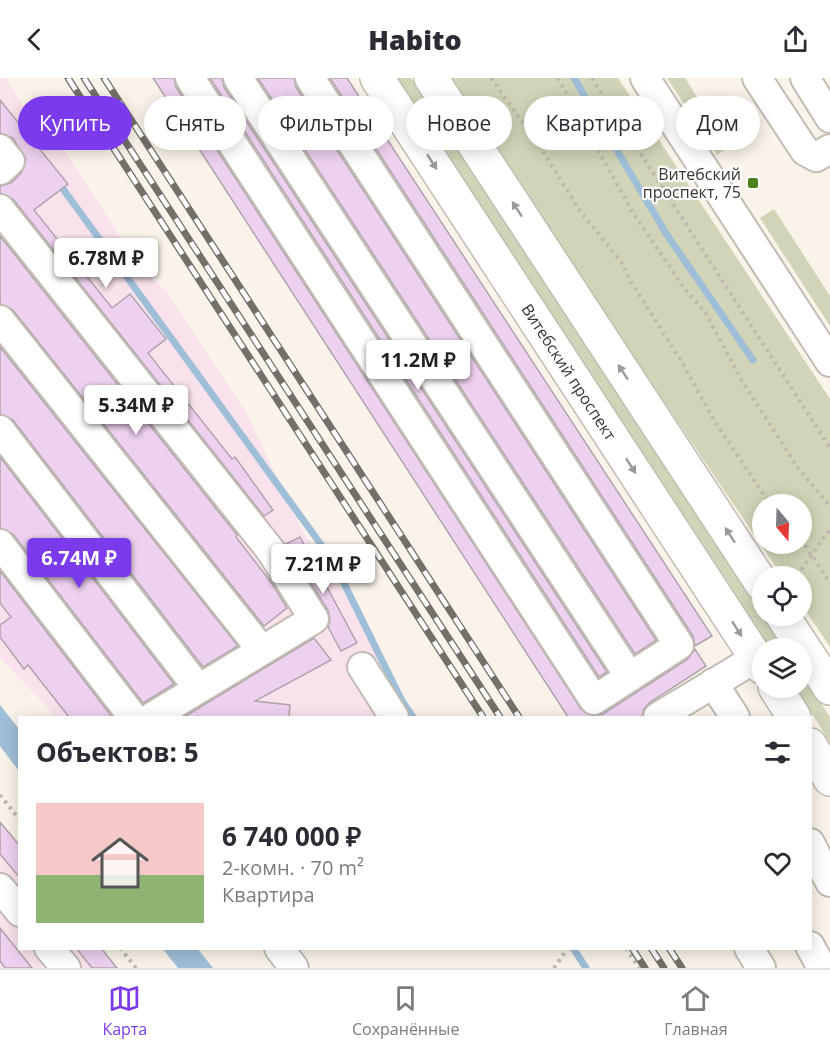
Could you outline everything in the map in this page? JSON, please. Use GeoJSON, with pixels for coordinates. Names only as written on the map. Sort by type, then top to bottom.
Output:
{"type":"FeatureCollection","features":[{"type":"Feature","properties":{"kind":"main road","name":"Витебский проспект"},"geometry":{"type":"LineString","coordinates":[[377,78],[752,651]]}},
{"type":"Feature","properties":{"kind":"main road"},"geometry":{"type":"LineString","coordinates":[[431,78],[752,569]]}},
{"type":"Feature","properties":{"kind":"main road"},"geometry":{"type":"LineString","coordinates":[[789,626],[830,687]]}},
{"type":"Feature","properties":{"kind":"main road"},"geometry":{"type":"LineString","coordinates":[[782,698],[793,716]]}},
{"type":"Feature","properties":{"kind":"main road"},"geometry":{"type":"LineString","coordinates":[[812,748],[830,779]]}},
{"type":"Feature","properties":{"kind":"street"},"geometry":{"type":"LineString","coordinates":[[190,78],[594,700],[679,645],[310,78]]}},
{"type":"Feature","properties":{"kind":"street"},"geometry":{"type":"LineString","coordinates":[[238,78],[630,677]]}},
{"type":"Feature","properties":{"kind":"street"},"geometry":{"type":"LineString","coordinates":[[645,78],[830,362]]}},
{"type":"Feature","properties":{"kind":"street"},"geometry":{"type":"LineString","coordinates":[[757,78],[805,151],[816,157],[830,149]]}},
{"type":"Feature","properties":{"kind":"street"},"geometry":{"type":"LineString","coordinates":[[805,78],[830,118]]}},
{"type":"Feature","properties":{"kind":"street"},"geometry":{"type":"LineString","coordinates":[[0,149],[10,161],[0,170]]}},
{"type":"Feature","properties":{"kind":"street"},"geometry":{"type":"LineString","coordinates":[[0,209],[271,551],[314,620],[154,716]]}},
{"type":"Feature","properties":{"kind":"street"},"geometry":{"type":"LineString","coordinates":[[0,320],[261,650]]}},
{"type":"Feature","properties":{"kind":"street"},"geometry":{"type":"LineString","coordinates":[[0,430],[198,688]]}},
{"type":"Feature","properties":{"kind":"street"},"geometry":{"type":"LineString","coordinates":[[0,544],[132,716]]}},
{"type":"Feature","properties":{"kind":"street"},"geometry":{"type":"LineString","coordinates":[[660,716],[713,683],[752,665]]}},
{"type":"Feature","properties":{"kind":"street"},"geometry":{"type":"LineString","coordinates":[[362,667],[393,716]]}},
{"type":"Feature","properties":{"kind":"street"},"geometry":{"type":"LineString","coordinates":[[713,683],[734,716]]}},
{"type":"Feature","properties":{"kind":"street"},"geometry":{"type":"LineString","coordinates":[[812,847],[830,882]]}},
{"type":"Feature","properties":{"kind":"street"},"geometry":{"type":"LineString","coordinates":[[0,888],[18,910]]}},
{"type":"Feature","properties":{"kind":"street"},"geometry":{"type":"LineString","coordinates":[[51,950],[66,968]]}},
{"type":"Feature","properties":{"kind":"street"},"geometry":{"type":"LineString","coordinates":[[280,950],[294,968]]}},
{"type":"Feature","properties":{"kind":"street"},"geometry":{"type":"LineString","coordinates":[[750,950],[761,968]]}},
{"type":"Feature","properties":{"kind":"street"},"geometry":{"type":"LineString","coordinates":[[812,950],[822,968]]}},
{"type":"Feature","properties":{"kind":"path"},"geometry":{"type":"LineString","coordinates":[[491,78],[539,145],[580,211],[623,264],[628,277],[680,358],[693,386],[763,494]]}},
{"type":"Feature","properties":{"kind":"path"},"geometry":{"type":"LineString","coordinates":[[558,78],[633,213],[684,288],[705,312],[742,381],[793,459],[830,506]]}},
{"type":"Feature","properties":{"kind":"path"},"geometry":{"type":"LineString","coordinates":[[592,78],[830,448]]}},
{"type":"Feature","properties":{"kind":"path"},"geometry":{"type":"LineString","coordinates":[[805,566],[830,529]]}},
{"type":"Feature","properties":{"kind":"path"},"geometry":{"type":"LineString","coordinates":[[813,555],[830,583]]}},
{"type":"Feature","properties":{"kind":"path"},"geometry":{"type":"LineString","coordinates":[[0,795],[18,818]]}},
{"type":"Feature","properties":{"kind":"path"},"geometry":{"type":"LineString","coordinates":[[122,950],[136,968]]}},
{"type":"Feature","properties":{"kind":"path"},"geometry":{"type":"LineString","coordinates":[[554,968],[567,950]]}},
{"type":"Feature","properties":{"kind":"path"},"geometry":{"type":"LineString","coordinates":[[627,950],[639,968]]}},
{"type":"Feature","properties":{"kind":"shaded area"},"geometry":{"type":"Polygon","coordinates":[[[0,78],[6,78],[18,98],[18,150],[65,150],[119,235],[152,278],[166,291],[247,414],[303,532],[372,634],[413,716],[55,716],[0,657],[0,78]]]}},
{"type":"Feature","properties":{"kind":"shaded area"},"geometry":{"type":"Polygon","coordinates":[[[0,823],[18,845],[18,950],[103,950],[117,968],[0,968],[0,823]]]}},
{"type":"Feature","properties":{"kind":"green space"},"geometry":{"type":"Polygon","coordinates":[[[397,78],[411,78],[423,96],[409,96],[397,78]]]}},
{"type":"Feature","properties":{"kind":"green space"},"geometry":{"type":"Polygon","coordinates":[[[445,78],[618,78],[630,96],[524,96],[524,150],[664,150],[664,148],[830,399],[830,647],[812,620],[812,566],[775,566],[767,554],[812,554],[812,494],[752,494],[752,532],[494,150],[512,150],[512,96],[457,96],[445,78]]]}},
{"type":"Feature","properties":{"kind":"green space"},"geometry":{"type":"Polygon","coordinates":[[[667,78],[685,78],[696,96],[679,96],[667,78]]]}},
{"type":"Feature","properties":{"kind":"green space"},"geometry":{"type":"Polygon","coordinates":[[[444,150],[458,150],[752,599],[752,619],[444,150]]]}},
{"type":"Feature","properties":{"kind":"green space"},"geometry":{"type":"Polygon","coordinates":[[[714,150],[724,150],[717,155],[714,150]]]}},
{"type":"Feature","properties":{"kind":"green space"},"geometry":{"type":"Polygon","coordinates":[[[774,209],[830,296],[830,326],[760,218],[774,209]]]}},
{"type":"Feature","properties":{"kind":"green space"},"geometry":{"type":"Polygon","coordinates":[[[757,626],[770,626],[777,638],[764,638],[757,626]]]}},
{"type":"Feature","properties":{"kind":"green space"},"geometry":{"type":"Polygon","coordinates":[[[812,690],[830,717],[830,743],[803,698],[812,698],[812,690]]]}},
{"type":"Feature","properties":{"kind":"water"},"geometry":{"type":"Polygon","coordinates":[[[0,705],[18,728],[18,770],[0,746],[0,705]]]}},
{"type":"Feature","properties":{"kind":"water"},"geometry":{"type":"Polygon","coordinates":[[[164,950],[199,950],[213,968],[178,968],[164,950]]]}},
{"type":"Feature","properties":{"kind":"building"},"geometry":{"type":"Polygon","coordinates":[[[153,78],[174,78],[182,96],[165,96],[153,78]]]}},
{"type":"Feature","properties":{"kind":"building"},"geometry":{"type":"Polygon","coordinates":[[[210,78],[222,78],[230,96],[222,96],[210,78]]]}},
{"type":"Feature","properties":{"kind":"building"},"geometry":{"type":"Polygon","coordinates":[[[258,78],[294,78],[302,96],[270,96],[258,78]]]}},
{"type":"Feature","properties":{"kind":"building"},"geometry":{"type":"Polygon","coordinates":[[[330,78],[347,78],[359,96],[342,96],[330,78]]]}},
{"type":"Feature","properties":{"kind":"building"},"geometry":{"type":"Polygon","coordinates":[[[0,100],[18,122],[18,146],[13,138],[0,133],[0,100]]]}},
{"type":"Feature","properties":{"kind":"building"},"geometry":{"type":"Polygon","coordinates":[[[246,121],[258,139],[258,150],[265,150],[607,672],[599,677],[246,133],[246,121]]]}},
{"type":"Feature","properties":{"kind":"building"},"geometry":{"type":"Polygon","coordinates":[[[20,150],[40,150],[68,184],[34,210],[112,308],[130,294],[166,339],[148,353],[232,459],[235,457],[273,510],[264,516],[13,199],[0,193],[0,186],[11,183],[21,173],[26,159],[20,150]]]}},
{"type":"Feature","properties":{"kind":"building"},"geometry":{"type":"Polygon","coordinates":[[[200,150],[217,150],[581,709],[594,716],[567,716],[200,150]]]}},
{"type":"Feature","properties":{"kind":"building"},"geometry":{"type":"Polygon","coordinates":[[[305,150],[337,150],[656,640],[635,654],[305,150]]]}},
{"type":"Feature","properties":{"kind":"building"},"geometry":{"type":"Polygon","coordinates":[[[377,150],[394,150],[712,636],[695,646],[693,636],[377,150]]]}},
{"type":"Feature","properties":{"kind":"building"},"geometry":{"type":"Polygon","coordinates":[[[0,236],[237,535],[236,537],[273,585],[287,608],[264,626],[13,310],[0,304],[0,236]]]}},
{"type":"Feature","properties":{"kind":"building"},"geometry":{"type":"Polygon","coordinates":[[[0,347],[238,646],[203,667],[13,420],[0,414],[0,347]]]}},
{"type":"Feature","properties":{"kind":"building"},"geometry":{"type":"Polygon","coordinates":[[[0,457],[174,684],[143,703],[13,534],[0,528],[0,457]]]}},
{"type":"Feature","properties":{"kind":"building"},"geometry":{"type":"Polygon","coordinates":[[[300,537],[357,643],[341,651],[328,627],[330,619],[328,610],[286,544],[300,537]]]}},
{"type":"Feature","properties":{"kind":"building"},"geometry":{"type":"Polygon","coordinates":[[[0,571],[111,716],[68,716],[28,665],[24,669],[0,637],[0,625],[11,617],[0,603],[0,571]]]}},
{"type":"Feature","properties":{"kind":"building"},"geometry":{"type":"Polygon","coordinates":[[[314,638],[331,660],[255,701],[290,705],[289,716],[186,716],[314,638]]]}},
{"type":"Feature","properties":{"kind":"building"},"geometry":{"type":"Polygon","coordinates":[[[695,649],[706,666],[649,703],[642,716],[594,716],[603,714],[688,659],[695,649]]]}},
{"type":"Feature","properties":{"kind":"building"},"geometry":{"type":"Polygon","coordinates":[[[0,822],[18,844],[18,876],[0,854],[0,822]]]}},
{"type":"Feature","properties":{"kind":"building"},"geometry":{"type":"Polygon","coordinates":[[[0,928],[32,968],[5,968],[0,961],[0,928]]]}},
{"type":"Feature","properties":{"kind":"building"},"geometry":{"type":"Polygon","coordinates":[[[78,950],[103,950],[117,968],[92,968],[78,950]]]}},
{"type":"Feature","properties":{"kind":"waterway"},"geometry":{"type":"LineString","coordinates":[[574,78],[667,235],[753,360]]}},
{"type":"Feature","properties":{"kind":"waterway"},"geometry":{"type":"LineString","coordinates":[[58,182],[333,561],[402,701],[412,716]]}},
{"type":"Feature","properties":{"kind":"waterway"},"geometry":{"type":"LineString","coordinates":[[574,950],[586,968]]}},
{"type":"Feature","properties":{"kind":"railway"},"geometry":{"type":"LineString","coordinates":[[68,78],[482,716]]}},
{"type":"Feature","properties":{"kind":"railway"},"geometry":{"type":"LineString","coordinates":[[84,78],[499,716]]}},
{"type":"Feature","properties":{"kind":"railway"},"geometry":{"type":"LineString","coordinates":[[104,78],[518,716]]}},
{"type":"Feature","properties":{"kind":"railway"},"geometry":{"type":"LineString","coordinates":[[633,950],[645,968]]}},
{"type":"Feature","properties":{"kind":"railway"},"geometry":{"type":"LineString","coordinates":[[652,950],[664,968]]}},
{"type":"Feature","properties":{"kind":"railway"},"geometry":{"type":"LineString","coordinates":[[670,950],[682,968]]}},
{"type":"Feature","properties":{"kind":"place","name":"Витебский проспект, 75"},"geometry":{"type":"Point","coordinates":[753,183]}}]}
